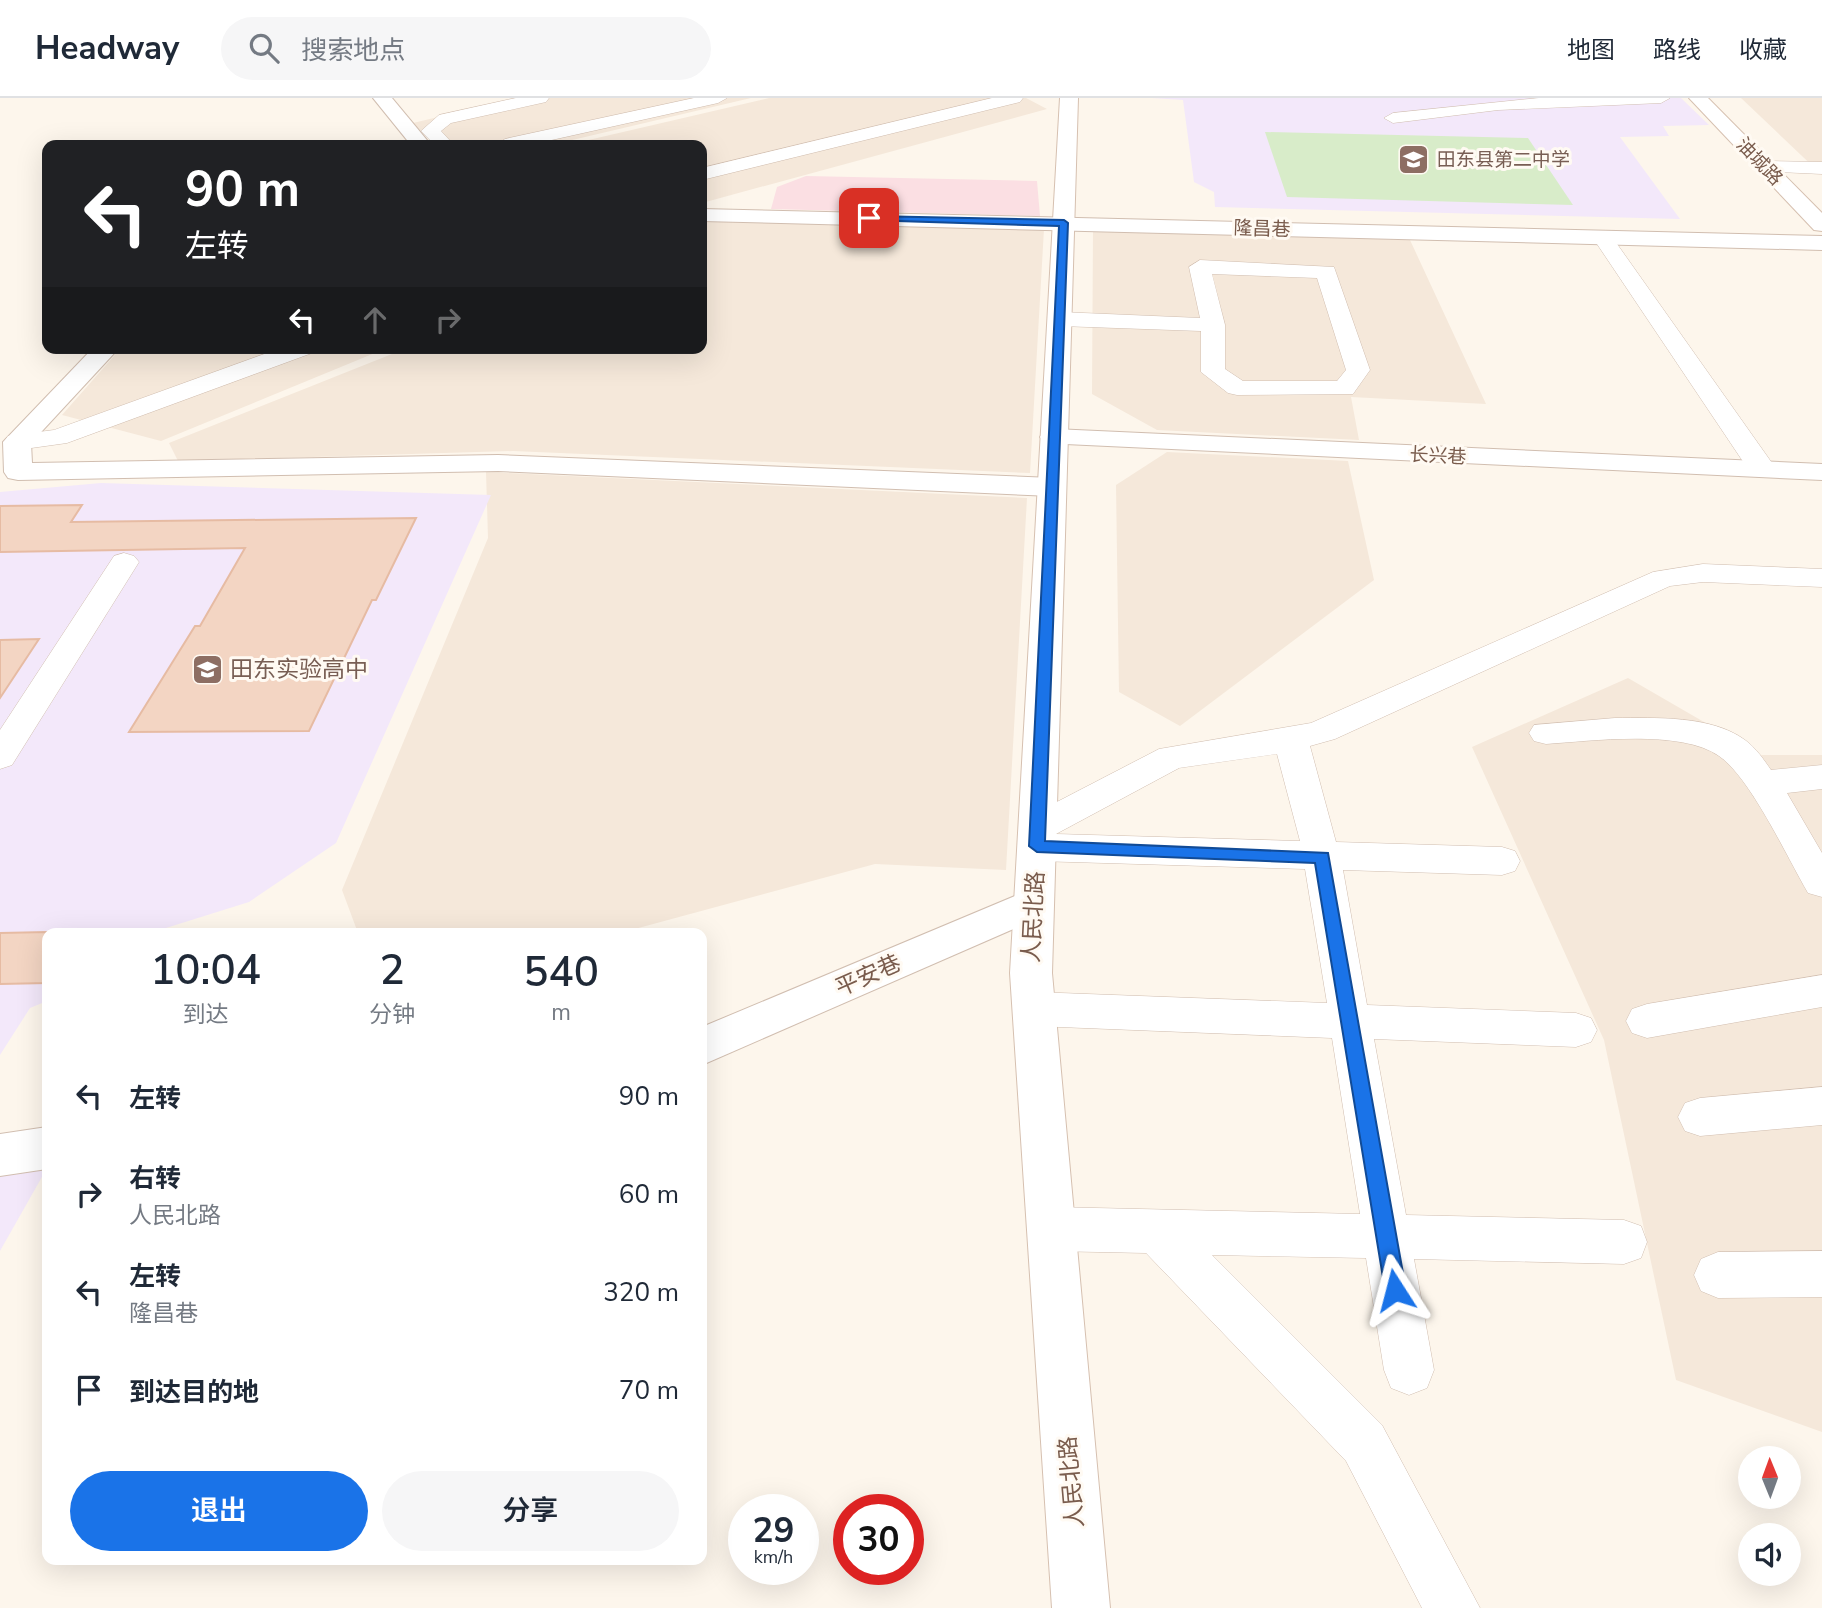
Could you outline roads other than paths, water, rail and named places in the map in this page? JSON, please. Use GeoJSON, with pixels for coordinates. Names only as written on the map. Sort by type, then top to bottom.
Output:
{"type":"FeatureCollection","features":[{"type":"Feature","properties":{"kind":"street"},"geometry":{"type":"LineString","coordinates":[[382,98],[417,140]]}},
{"type":"Feature","properties":{"kind":"street"},"geometry":{"type":"LineString","coordinates":[[440,140],[430,131],[445,119],[540,98]]}},
{"type":"Feature","properties":{"kind":"street"},"geometry":{"type":"LineString","coordinates":[[526,140],[686,101],[718,98]]}},
{"type":"Feature","properties":{"kind":"street"},"geometry":{"type":"LineString","coordinates":[[707,173],[1014,98]]}},
{"type":"Feature","properties":{"kind":"street","name":"人民北路"},"geometry":{"type":"LineString","coordinates":[[1069,98],[1031,973],[1082,1608]]}},
{"type":"Feature","properties":{"kind":"street"},"geometry":{"type":"LineString","coordinates":[[1393,118],[1492,102],[1661,98]]}},
{"type":"Feature","properties":{"kind":"street","name":"油城路"},"geometry":{"type":"LineString","coordinates":[[1698,98],[1776,167],[1822,203]]}},
{"type":"Feature","properties":{"kind":"street","name":"油城路"},"geometry":{"type":"LineString","coordinates":[[1716,98],[1822,225]]}},
{"type":"Feature","properties":{"kind":"street"},"geometry":{"type":"LineString","coordinates":[[1776,167],[1822,168]]}},
{"type":"Feature","properties":{"kind":"street","name":"隆昌巷"},"geometry":{"type":"LineString","coordinates":[[707,215],[1822,243]]}},
{"type":"Feature","properties":{"kind":"street"},"geometry":{"type":"LineString","coordinates":[[1603,238],[1762,469]]}},
{"type":"Feature","properties":{"kind":"street"},"geometry":{"type":"LineString","coordinates":[[1200,267],[1326,272],[1358,370],[1344,390],[1237,388],[1213,372],[1213,325],[1200,267]]}},
{"type":"Feature","properties":{"kind":"street"},"geometry":{"type":"LineString","coordinates":[[1059,319],[1213,325]]}},
{"type":"Feature","properties":{"kind":"street"},"geometry":{"type":"LineString","coordinates":[[101,354],[17,442],[18,472],[498,463],[1052,487]]}},
{"type":"Feature","properties":{"kind":"street"},"geometry":{"type":"LineString","coordinates":[[17,442],[58,438],[288,354]]}},
{"type":"Feature","properties":{"kind":"street","name":"长兴巷"},"geometry":{"type":"LineString","coordinates":[[1054,437],[1822,472]]}},
{"type":"Feature","properties":{"kind":"street"},"geometry":{"type":"LineString","coordinates":[[0,757],[124,562]]}},
{"type":"Feature","properties":{"kind":"street"},"geometry":{"type":"LineString","coordinates":[[1037,837],[1171,757],[1291,740],[1323,732],[1663,578],[1703,573],[1822,578]]}},
{"type":"Feature","properties":{"kind":"street"},"geometry":{"type":"LineString","coordinates":[[1546,733],[1609,728],[1697,734],[1733,747],[1760,782],[1822,884]]}},
{"type":"Feature","properties":{"kind":"street"},"geometry":{"type":"LineString","coordinates":[[1291,740],[1322,857],[1409,1370]]}},
{"type":"Feature","properties":{"kind":"street"},"geometry":{"type":"LineString","coordinates":[[1760,782],[1822,777]]}},
{"type":"Feature","properties":{"kind":"street"},"geometry":{"type":"LineString","coordinates":[[1037,837],[1322,857],[1502,861]]}},
{"type":"Feature","properties":{"kind":"street","name":"平安巷"},"geometry":{"type":"LineString","coordinates":[[707,1045],[1034,903]]}},
{"type":"Feature","properties":{"kind":"street"},"geometry":{"type":"LineString","coordinates":[[1647,1021],[1822,991]]}},
{"type":"Feature","properties":{"kind":"street"},"geometry":{"type":"LineString","coordinates":[[1034,1009],[1576,1030]]}},
{"type":"Feature","properties":{"kind":"street"},"geometry":{"type":"LineString","coordinates":[[1700,1117],[1822,1106]]}},
{"type":"Feature","properties":{"kind":"street"},"geometry":{"type":"LineString","coordinates":[[0,1155],[42,1149]]}},
{"type":"Feature","properties":{"kind":"street"},"geometry":{"type":"LineString","coordinates":[[1051,1229],[1624,1242]]}},
{"type":"Feature","properties":{"kind":"street"},"geometry":{"type":"LineString","coordinates":[[1157,1232],[1364,1443],[1452,1608]]}},
{"type":"Feature","properties":{"kind":"street"},"geometry":{"type":"LineString","coordinates":[[1718,1275],[1822,1274]]}},
{"type":"Feature","properties":{"kind":"place","name":"田东县第二中学"},"geometry":{"type":"Point","coordinates":[1414,159]}},
{"type":"Feature","properties":{"kind":"place","name":"田东实验高中"},"geometry":{"type":"Point","coordinates":[207,669]}}]}
